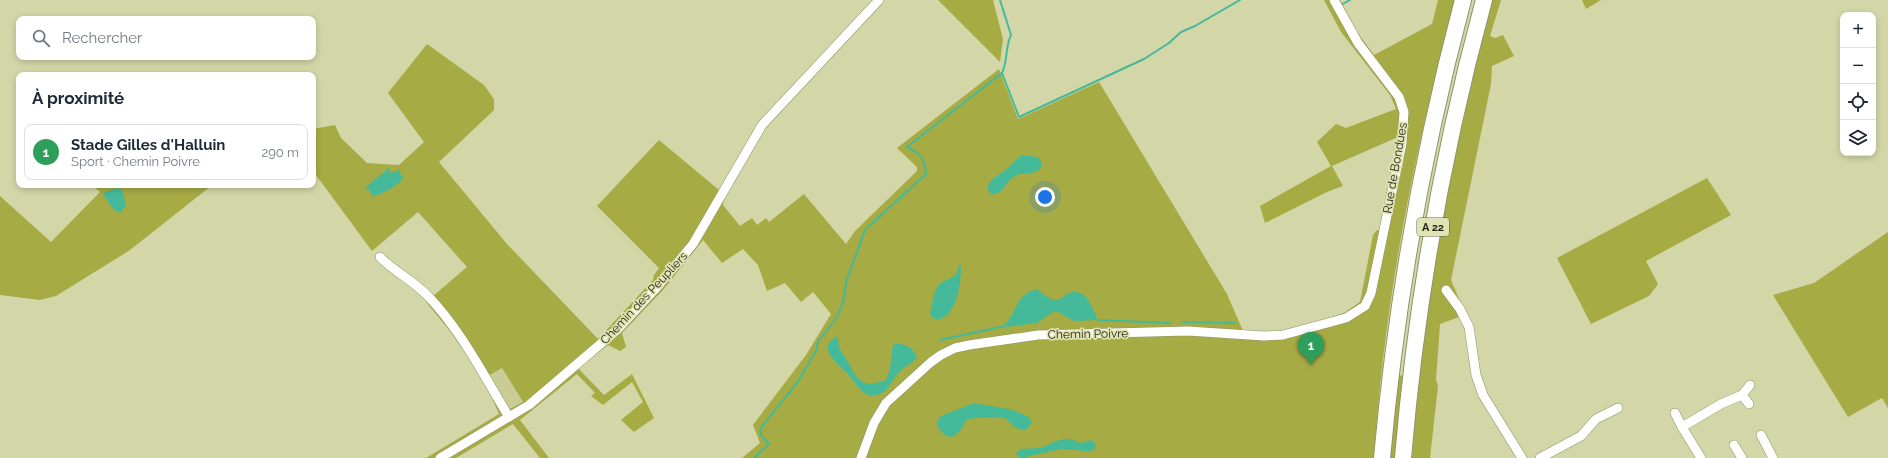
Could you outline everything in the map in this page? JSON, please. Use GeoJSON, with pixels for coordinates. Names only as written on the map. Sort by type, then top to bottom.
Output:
{"type":"FeatureCollection","features":[{"type":"Feature","properties":{"kind":"highway","name":"A 22"},"geometry":{"type":"LineString","coordinates":[[1382,458],[1394,350],[1411,234],[1438,101],[1463,0]]}},
{"type":"Feature","properties":{"kind":"highway","name":"A 22"},"geometry":{"type":"LineString","coordinates":[[1403,458],[1411,376],[1429,252],[1460,96],[1484,0]]}},
{"type":"Feature","properties":{"kind":"street","name":"Chemin des Peupliers"},"geometry":{"type":"LineString","coordinates":[[440,458],[529,405],[618,329],[659,286],[693,244],[762,125],[879,0]]}},
{"type":"Feature","properties":{"kind":"street","name":"Rue de Bondues"},"geometry":{"type":"LineString","coordinates":[[1334,0],[1358,43],[1399,97],[1404,112],[1401,152],[1371,293],[1365,306]]}},
{"type":"Feature","properties":{"kind":"street"},"geometry":{"type":"LineString","coordinates":[[380,257],[392,270],[415,284],[444,315],[510,417]]}},
{"type":"Feature","properties":{"kind":"street"},"geometry":{"type":"LineString","coordinates":[[1446,290],[1460,309],[1469,327],[1476,374],[1483,394],[1522,458]]}},
{"type":"Feature","properties":{"kind":"street","name":"Chemin Poivre"},"geometry":{"type":"LineString","coordinates":[[861,458],[874,423],[886,404],[931,362],[955,348],[1038,335],[1188,331],[1275,336],[1296,333],[1346,318],[1365,306]]}},
{"type":"Feature","properties":{"kind":"street"},"geometry":{"type":"LineString","coordinates":[[1682,427],[1721,404],[1742,395],[1750,385]]}},
{"type":"Feature","properties":{"kind":"street"},"geometry":{"type":"LineString","coordinates":[[1742,395],[1750,404]]}},
{"type":"Feature","properties":{"kind":"street"},"geometry":{"type":"LineString","coordinates":[[1540,458],[1581,436],[1596,419],[1618,408]]}},
{"type":"Feature","properties":{"kind":"street"},"geometry":{"type":"LineString","coordinates":[[1675,413],[1701,458]]}},
{"type":"Feature","properties":{"kind":"street"},"geometry":{"type":"LineString","coordinates":[[1761,435],[1773,458]]}},
{"type":"Feature","properties":{"kind":"street"},"geometry":{"type":"LineString","coordinates":[[1734,445],[1742,458]]}},
{"type":"Feature","properties":{"kind":"shaded area"},"geometry":{"type":"Polygon","coordinates":[[[938,0],[993,0],[1003,39],[1000,62],[938,0]]]}},
{"type":"Feature","properties":{"kind":"shaded area"},"geometry":{"type":"Polygon","coordinates":[[[1324,0],[1340,0],[1357,32],[1374,55],[1432,24],[1438,0],[1455,0],[1426,113],[1403,227],[1385,342],[1374,458],[865,458],[878,415],[875,412],[857,458],[742,458],[760,443],[753,425],[806,355],[831,314],[813,292],[801,302],[785,283],[767,291],[758,265],[743,249],[722,263],[703,240],[663,290],[622,333],[626,347],[620,351],[608,345],[578,368],[604,395],[632,374],[654,418],[634,432],[621,420],[643,402],[632,382],[603,405],[591,396],[595,393],[577,374],[520,420],[549,458],[540,458],[513,424],[456,458],[449,458],[448,456],[445,458],[426,458],[499,414],[482,376],[449,330],[426,302],[467,267],[418,212],[372,251],[316,175],[316,128],[335,125],[341,138],[367,163],[399,165],[424,142],[388,93],[427,44],[484,85],[494,99],[494,110],[439,162],[507,244],[598,339],[653,280],[654,275],[659,268],[597,206],[659,140],[725,195],[723,205],[740,226],[752,218],[757,225],[766,218],[769,222],[804,194],[846,244],[855,231],[917,171],[917,167],[897,148],[999,69],[1018,119],[1099,82],[1227,294],[1243,331],[1285,332],[1344,313],[1360,302],[1373,235],[1377,230],[1388,231],[1403,165],[1407,133],[1332,166],[1343,186],[1327,192],[1265,223],[1260,206],[1331,166],[1317,142],[1336,124],[1346,128],[1396,109],[1390,95],[1341,32],[1324,0]],[[502,368],[488,376],[508,410],[523,402],[502,368]]]}},
{"type":"Feature","properties":{"kind":"shaded area"},"geometry":{"type":"Polygon","coordinates":[[[1492,0],[1501,0],[1490,36],[1495,38],[1503,35],[1514,56],[1492,66],[1491,84],[1451,280],[1462,306],[1459,317],[1440,324],[1436,380],[1438,386],[1430,458],[1412,458],[1424,334],[1435,256],[1474,73],[1492,0]]]}},
{"type":"Feature","properties":{"kind":"shaded area"},"geometry":{"type":"Polygon","coordinates":[[[1582,0],[1601,0],[1586,9],[1582,0]]]}},
{"type":"Feature","properties":{"kind":"shaded area"},"geometry":{"type":"Polygon","coordinates":[[[1707,178],[1731,215],[1646,261],[1658,284],[1649,296],[1591,324],[1557,258],[1707,178]]]}},
{"type":"Feature","properties":{"kind":"shaded area"},"geometry":{"type":"Polygon","coordinates":[[[95,188],[208,188],[130,250],[56,296],[40,300],[0,295],[0,196],[51,242],[100,192],[95,188]]]}},
{"type":"Feature","properties":{"kind":"shaded area"},"geometry":{"type":"Polygon","coordinates":[[[1888,232],[1888,408],[1882,398],[1848,417],[1773,295],[1814,283],[1888,232]]]}},
{"type":"Feature","properties":{"kind":"shaded area"},"geometry":{"type":"Polygon","coordinates":[[[502,368],[523,403],[508,410],[488,376],[502,368]]]}},
{"type":"Feature","properties":{"kind":"shaded area"},"geometry":{"type":"Polygon","coordinates":[[[1396,375],[1407,376],[1398,458],[1387,458],[1396,375]]]}},
{"type":"Feature","properties":{"kind":"water"},"geometry":{"type":"Polygon","coordinates":[[[1023,155],[1038,157],[1042,163],[1041,167],[1035,172],[1015,176],[1001,191],[990,194],[988,186],[992,180],[1023,155]]]}},
{"type":"Feature","properties":{"kind":"water"},"geometry":{"type":"Polygon","coordinates":[[[389,168],[390,173],[399,170],[403,179],[389,190],[372,196],[370,191],[365,188],[389,168]]]}},
{"type":"Feature","properties":{"kind":"water"},"geometry":{"type":"Polygon","coordinates":[[[118,188],[122,190],[126,205],[120,213],[113,209],[103,194],[118,188]]]}},
{"type":"Feature","properties":{"kind":"water"},"geometry":{"type":"Polygon","coordinates":[[[959,265],[961,265],[959,289],[954,305],[945,317],[938,320],[933,318],[930,314],[936,289],[941,283],[956,274],[959,265]]]}},
{"type":"Feature","properties":{"kind":"water"},"geometry":{"type":"Polygon","coordinates":[[[1036,289],[1054,300],[1060,299],[1073,292],[1079,292],[1091,304],[1098,320],[1074,321],[1058,312],[1053,312],[1037,323],[1005,327],[1004,325],[1009,320],[1023,296],[1036,289]]]}},
{"type":"Feature","properties":{"kind":"water"},"geometry":{"type":"Polygon","coordinates":[[[838,337],[841,351],[855,374],[862,382],[866,383],[878,383],[886,380],[890,369],[893,344],[908,346],[917,357],[900,371],[883,392],[876,395],[868,395],[859,388],[847,373],[834,361],[828,351],[830,341],[838,337]]]}},
{"type":"Feature","properties":{"kind":"water"},"geometry":{"type":"Polygon","coordinates":[[[974,403],[1013,410],[1029,417],[1032,422],[1027,429],[1023,430],[1016,428],[1005,418],[973,418],[966,420],[960,431],[953,436],[949,437],[941,431],[937,425],[941,416],[974,403]]]}},
{"type":"Feature","properties":{"kind":"water"},"geometry":{"type":"Polygon","coordinates":[[[1062,439],[1070,439],[1081,443],[1092,440],[1096,445],[1094,450],[1060,449],[1022,458],[1016,453],[1020,449],[1040,448],[1062,439]]]}},
{"type":"Feature","properties":{"kind":"waterway"},"geometry":{"type":"LineString","coordinates":[[754,458],[769,444],[761,435],[760,429],[797,383],[816,351],[818,342],[837,317],[843,302],[847,279],[865,230],[926,174],[925,165],[919,154],[907,147],[1002,73],[1011,35],[1000,0]]}},
{"type":"Feature","properties":{"kind":"waterway"},"geometry":{"type":"LineString","coordinates":[[1002,73],[1019,117],[1144,59],[1169,43],[1181,32],[1195,26],[1240,0]]}},
{"type":"Feature","properties":{"kind":"waterway"},"geometry":{"type":"LineString","coordinates":[[1341,5],[1350,0]]}},
{"type":"Feature","properties":{"kind":"waterway"},"geometry":{"type":"LineString","coordinates":[[1098,320],[1170,323]]}},
{"type":"Feature","properties":{"kind":"waterway"},"geometry":{"type":"LineString","coordinates":[[1183,322],[1235,323]]}},
{"type":"Feature","properties":{"kind":"waterway"},"geometry":{"type":"LineString","coordinates":[[940,340],[1005,326]]}},
{"type":"Feature","properties":{"kind":"place","name":"Stade Gilles d'Halluin"},"geometry":{"type":"Point","coordinates":[1311,365]}}]}
